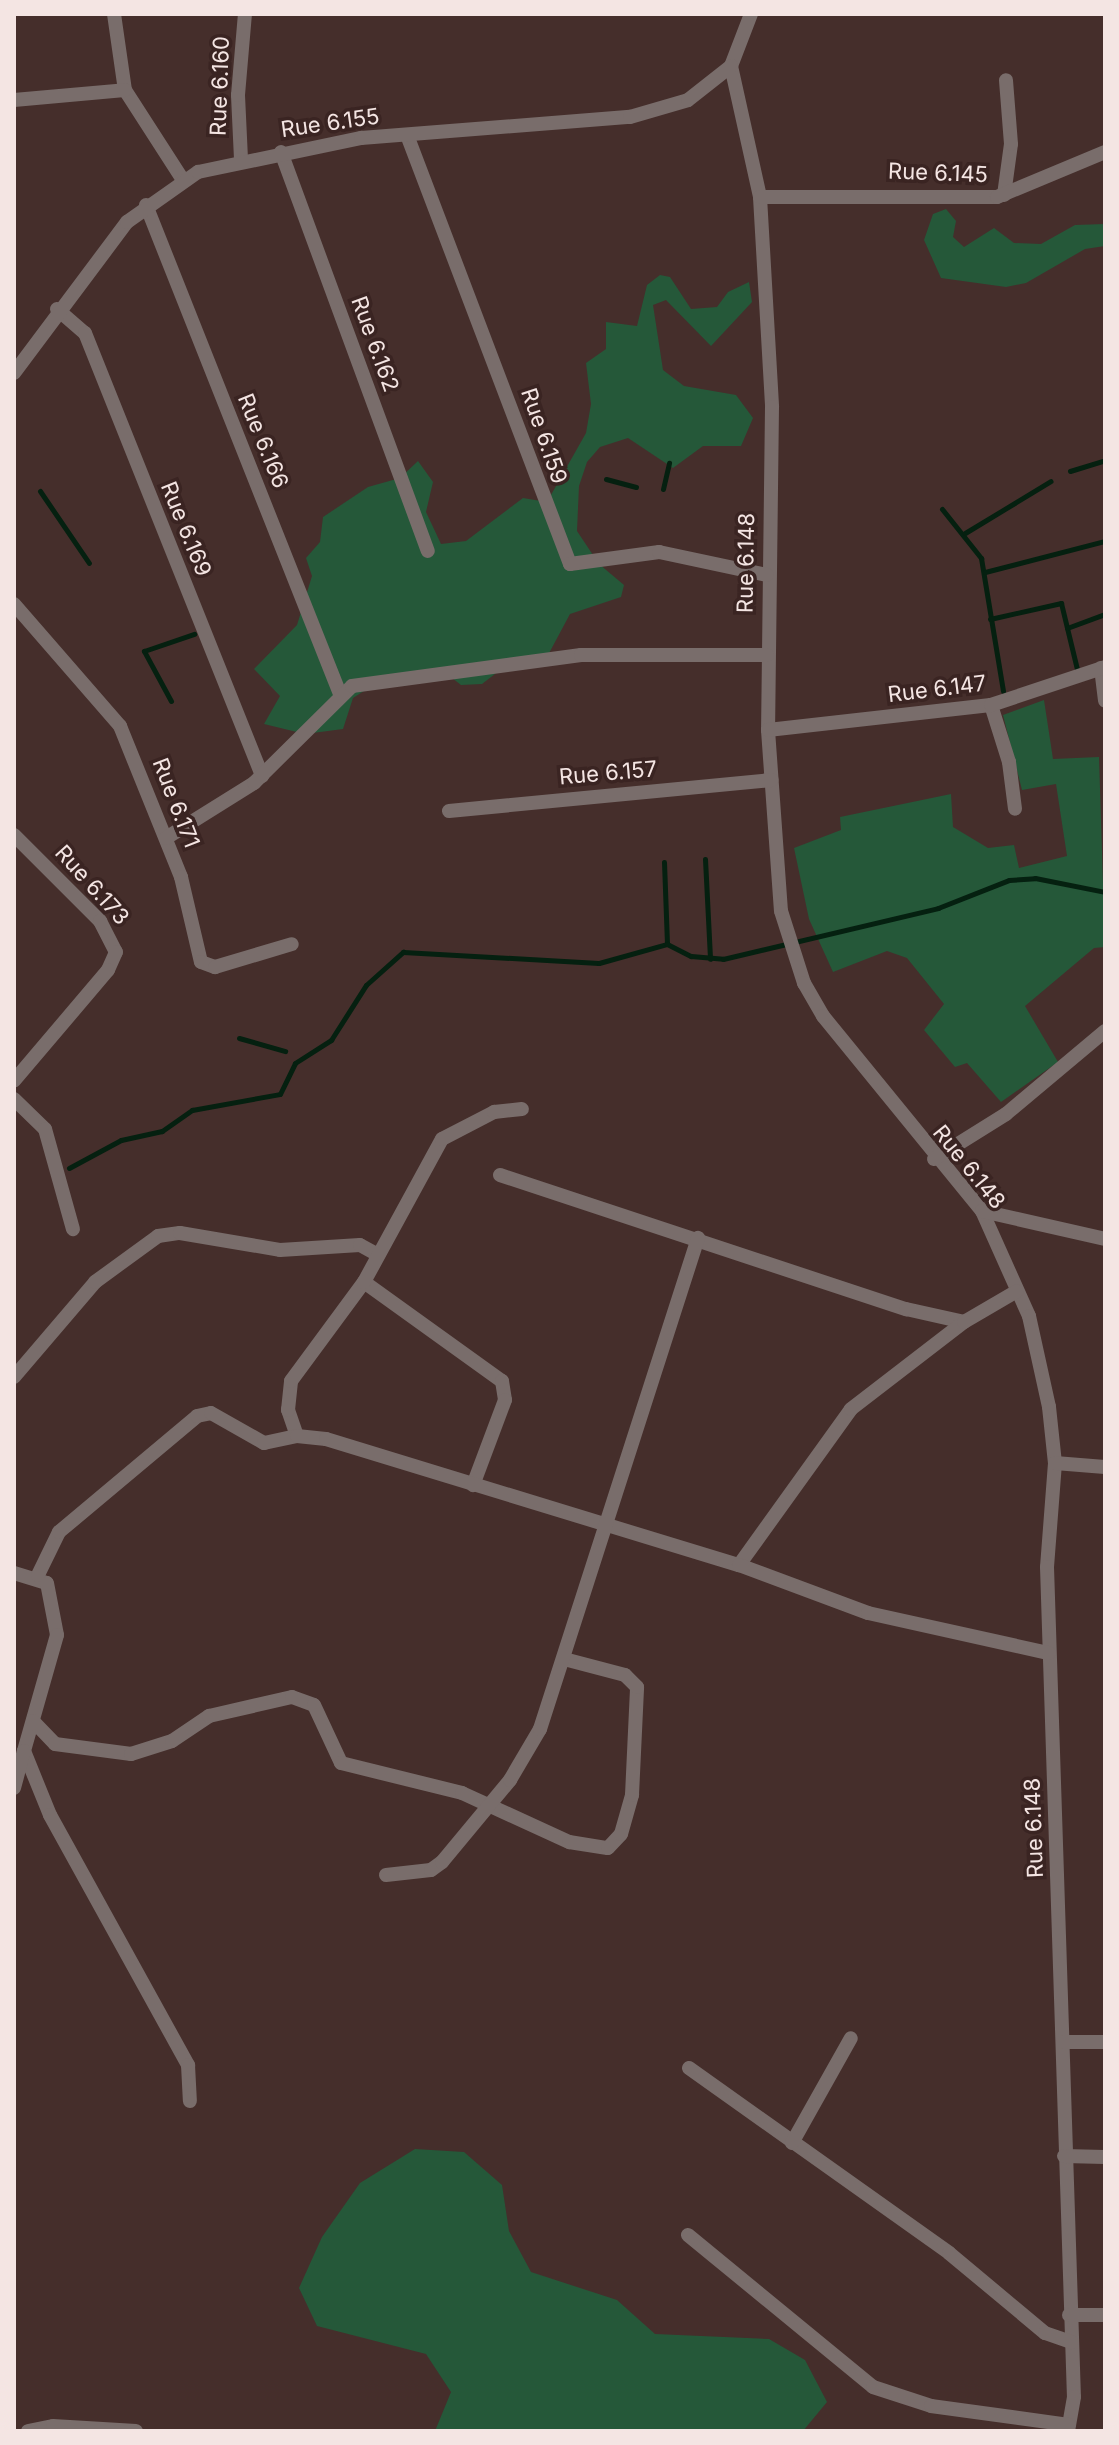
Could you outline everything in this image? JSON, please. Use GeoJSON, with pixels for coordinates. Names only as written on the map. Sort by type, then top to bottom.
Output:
{"type":"FeatureCollection","features":[{"type":"Feature","properties":{"kind":"street"},"geometry":{"type":"LineString","coordinates":[[114,14],[125,90],[183,180]]}},
{"type":"Feature","properties":{"kind":"street","name":"Rue 6.160"},"geometry":{"type":"LineString","coordinates":[[241,159],[238,73],[245,14]]}},
{"type":"Feature","properties":{"kind":"street"},"geometry":{"type":"LineString","coordinates":[[731,66],[751,14]]}},
{"type":"Feature","properties":{"kind":"street","name":"Rue 6.155"},"geometry":{"type":"LineString","coordinates":[[14,373],[57,309],[146,205],[183,180],[241,159],[281,152],[407,135],[630,117],[688,100],[731,66]]}},
{"type":"Feature","properties":{"kind":"street","name":"Rue 6.148"},"geometry":{"type":"LineString","coordinates":[[731,66],[760,197],[772,407],[767,575],[768,730],[785,932],[794,960],[823,1016],[934,1159],[982,1211],[1017,1291],[1040,1361],[1055,1463],[1048,1531],[1049,1653],[1071,2342],[1069,2428]]}},
{"type":"Feature","properties":{"kind":"street"},"geometry":{"type":"LineString","coordinates":[[1004,195],[1011,144],[1006,80]]}},
{"type":"Feature","properties":{"kind":"street"},"geometry":{"type":"LineString","coordinates":[[14,100],[125,90]]}},
{"type":"Feature","properties":{"kind":"street","name":"Rue 6.159"},"geometry":{"type":"LineString","coordinates":[[407,135],[570,564],[659,552],[767,575]]}},
{"type":"Feature","properties":{"kind":"street","name":"Rue 6.162"},"geometry":{"type":"LineString","coordinates":[[281,152],[428,551]]}},
{"type":"Feature","properties":{"kind":"street","name":"Rue 6.145"},"geometry":{"type":"LineString","coordinates":[[760,197],[1004,195],[1105,152]]}},
{"type":"Feature","properties":{"kind":"street","name":"Rue 6.166"},"geometry":{"type":"LineString","coordinates":[[146,205],[340,694]]}},
{"type":"Feature","properties":{"kind":"street","name":"Rue 6.169"},"geometry":{"type":"LineString","coordinates":[[57,309],[85,333],[262,776]]}},
{"type":"Feature","properties":{"kind":"street","name":"Rue 6.171"},"geometry":{"type":"LineString","coordinates":[[14,604],[120,726],[166,838],[201,962],[215,967],[292,944]]}},
{"type":"Feature","properties":{"kind":"street"},"geometry":{"type":"LineString","coordinates":[[166,838],[262,776],[340,694],[365,683],[581,655],[767,655]]}},
{"type":"Feature","properties":{"kind":"street"},"geometry":{"type":"LineString","coordinates":[[1103,668],[1105,701]]}},
{"type":"Feature","properties":{"kind":"street","name":"Rue 6.147"},"geometry":{"type":"LineString","coordinates":[[768,730],[991,705],[1103,668]]}},
{"type":"Feature","properties":{"kind":"street"},"geometry":{"type":"LineString","coordinates":[[991,705],[1015,809]]}},
{"type":"Feature","properties":{"kind":"street","name":"Rue 6.157"},"geometry":{"type":"LineString","coordinates":[[449,811],[772,780]]}},
{"type":"Feature","properties":{"kind":"street","name":"Rue 6.173"},"geometry":{"type":"LineString","coordinates":[[14,835],[116,942],[108,970],[14,1081]]}},
{"type":"Feature","properties":{"kind":"street"},"geometry":{"type":"LineString","coordinates":[[934,1159],[1006,1114],[1105,1031]]}},
{"type":"Feature","properties":{"kind":"street"},"geometry":{"type":"LineString","coordinates":[[14,1099],[45,1129],[73,1229]]}},
{"type":"Feature","properties":{"kind":"street"},"geometry":{"type":"LineString","coordinates":[[297,1436],[288,1410],[291,1381],[364,1282],[376,1254],[442,1139],[494,1112],[522,1109]]}},
{"type":"Feature","properties":{"kind":"street"},"geometry":{"type":"LineString","coordinates":[[500,1175],[906,1309],[964,1322]]}},
{"type":"Feature","properties":{"kind":"street"},"geometry":{"type":"LineString","coordinates":[[982,1211],[1105,1239]]}},
{"type":"Feature","properties":{"kind":"street"},"geometry":{"type":"LineString","coordinates":[[14,1377],[95,1282],[158,1236],[180,1233],[280,1250],[360,1245],[376,1254]]}},
{"type":"Feature","properties":{"kind":"street"},"geometry":{"type":"LineString","coordinates":[[386,1875],[431,1870],[491,1805],[540,1729],[564,1659],[602,1525],[698,1238]]}},
{"type":"Feature","properties":{"kind":"street"},"geometry":{"type":"LineString","coordinates":[[364,1282],[502,1381],[505,1400],[473,1485]]}},
{"type":"Feature","properties":{"kind":"street"},"geometry":{"type":"LineString","coordinates":[[739,1565],[851,1409],[964,1322],[1017,1291]]}},
{"type":"Feature","properties":{"kind":"street"},"geometry":{"type":"LineString","coordinates":[[38,1575],[59,1532],[197,1416],[224,1417],[264,1443],[297,1436],[326,1439],[739,1565],[882,1617],[1049,1653]]}},
{"type":"Feature","properties":{"kind":"street"},"geometry":{"type":"LineString","coordinates":[[1055,1463],[1105,1467]]}},
{"type":"Feature","properties":{"kind":"street"},"geometry":{"type":"LineString","coordinates":[[14,1573],[38,1575],[53,1594],[57,1635],[14,1788]]}},
{"type":"Feature","properties":{"kind":"street"},"geometry":{"type":"LineString","coordinates":[[33,1721],[55,1744],[131,1754],[172,1741],[209,1716],[292,1697],[314,1705],[341,1763],[491,1805],[592,1850],[608,1848],[621,1834],[638,1742],[637,1687],[625,1675],[564,1659]]}},
{"type":"Feature","properties":{"kind":"street"},"geometry":{"type":"LineString","coordinates":[[24,1751],[64,1843],[188,2065],[190,2101]]}},
{"type":"Feature","properties":{"kind":"street"},"geometry":{"type":"LineString","coordinates":[[792,2143],[851,2038]]}},
{"type":"Feature","properties":{"kind":"street"},"geometry":{"type":"LineString","coordinates":[[1063,2042],[1105,2042]]}},
{"type":"Feature","properties":{"kind":"street"},"geometry":{"type":"LineString","coordinates":[[689,2068],[949,2253],[1045,2333],[1071,2342]]}},
{"type":"Feature","properties":{"kind":"street"},"geometry":{"type":"LineString","coordinates":[[1064,2156],[1105,2157]]}},
{"type":"Feature","properties":{"kind":"street"},"geometry":{"type":"LineString","coordinates":[[688,2235],[873,2387],[931,2406],[1069,2428]]}},
{"type":"Feature","properties":{"kind":"street"},"geometry":{"type":"LineString","coordinates":[[1069,2315],[1105,2315]]}},
{"type":"Feature","properties":{"kind":"street"},"geometry":{"type":"LineString","coordinates":[[28,2431],[65,2426],[136,2431]]}},
{"type":"Feature","properties":{"kind":"green space"},"geometry":{"type":"Polygon","coordinates":[[[946,209],[956,221],[953,237],[964,247],[994,228],[1014,243],[1041,244],[1075,225],[1105,224],[1105,246],[1085,249],[1026,283],[1006,287],[941,278],[924,240],[933,214],[946,209]]]}},
{"type":"Feature","properties":{"kind":"green space"},"geometry":{"type":"Polygon","coordinates":[[[660,275],[670,277],[691,309],[717,307],[728,292],[749,282],[752,302],[711,346],[666,300],[653,305],[663,370],[684,386],[736,395],[753,418],[741,446],[703,446],[673,468],[628,438],[600,447],[587,462],[579,486],[577,531],[599,564],[624,585],[621,597],[570,614],[547,657],[504,667],[482,684],[461,685],[447,674],[364,691],[353,698],[343,729],[305,734],[264,724],[280,696],[254,669],[297,625],[312,576],[306,558],[320,542],[323,517],[368,487],[400,478],[418,461],[433,482],[426,512],[441,544],[466,541],[523,498],[547,502],[586,433],[591,404],[586,363],[606,349],[606,322],[637,326],[647,285],[660,275]]]}},
{"type":"Feature","properties":{"kind":"green space"},"geometry":{"type":"Polygon","coordinates":[[[1044,700],[1053,759],[1099,757],[1105,947],[1094,948],[1025,1006],[1058,1062],[1001,1102],[967,1063],[955,1067],[924,1030],[944,1004],[907,958],[887,951],[833,972],[809,919],[794,848],[841,830],[840,817],[951,794],[953,827],[988,848],[1014,845],[1019,868],[1067,856],[1056,784],[1022,790],[1003,715],[1044,700]]]}},
{"type":"Feature","properties":{"kind":"green space"},"geometry":{"type":"Polygon","coordinates":[[[415,2149],[464,2152],[502,2185],[509,2231],[531,2272],[617,2300],[655,2334],[769,2339],[805,2360],[827,2402],[803,2431],[435,2431],[451,2392],[426,2354],[317,2326],[299,2288],[322,2237],[360,2183],[415,2149]]]}},
{"type":"Feature","properties":{"kind":"waterway"},"geometry":{"type":"LineString","coordinates":[[1070,471],[1105,460]]}},
{"type":"Feature","properties":{"kind":"waterway"},"geometry":{"type":"LineString","coordinates":[[663,489],[669,463]]}},
{"type":"Feature","properties":{"kind":"waterway"},"geometry":{"type":"LineString","coordinates":[[606,479],[636,487]]}},
{"type":"Feature","properties":{"kind":"waterway"},"geometry":{"type":"LineString","coordinates":[[965,533],[1051,481]]}},
{"type":"Feature","properties":{"kind":"waterway"},"geometry":{"type":"LineString","coordinates":[[40,491],[89,563]]}},
{"type":"Feature","properties":{"kind":"waterway"},"geometry":{"type":"LineString","coordinates":[[942,509],[981,558],[1003,691]]}},
{"type":"Feature","properties":{"kind":"waterway"},"geometry":{"type":"LineString","coordinates":[[985,572],[1105,541]]}},
{"type":"Feature","properties":{"kind":"waterway"},"geometry":{"type":"LineString","coordinates":[[990,619],[1061,603],[1077,669]]}},
{"type":"Feature","properties":{"kind":"waterway"},"geometry":{"type":"LineString","coordinates":[[1067,628],[1105,614]]}},
{"type":"Feature","properties":{"kind":"waterway"},"geometry":{"type":"LineString","coordinates":[[171,701],[144,651],[194,634]]}},
{"type":"Feature","properties":{"kind":"waterway"},"geometry":{"type":"LineString","coordinates":[[705,859],[710,959]]}},
{"type":"Feature","properties":{"kind":"waterway"},"geometry":{"type":"LineString","coordinates":[[664,862],[667,944]]}},
{"type":"Feature","properties":{"kind":"waterway"},"geometry":{"type":"LineString","coordinates":[[69,1168],[121,1140],[162,1131],[192,1110],[280,1094],[295,1063],[331,1040],[366,985],[403,952],[599,963],[667,944],[691,956],[723,959],[938,908],[1009,880],[1035,878],[1105,892]]}},
{"type":"Feature","properties":{"kind":"waterway"},"geometry":{"type":"LineString","coordinates":[[239,1038],[285,1051]]}}]}
